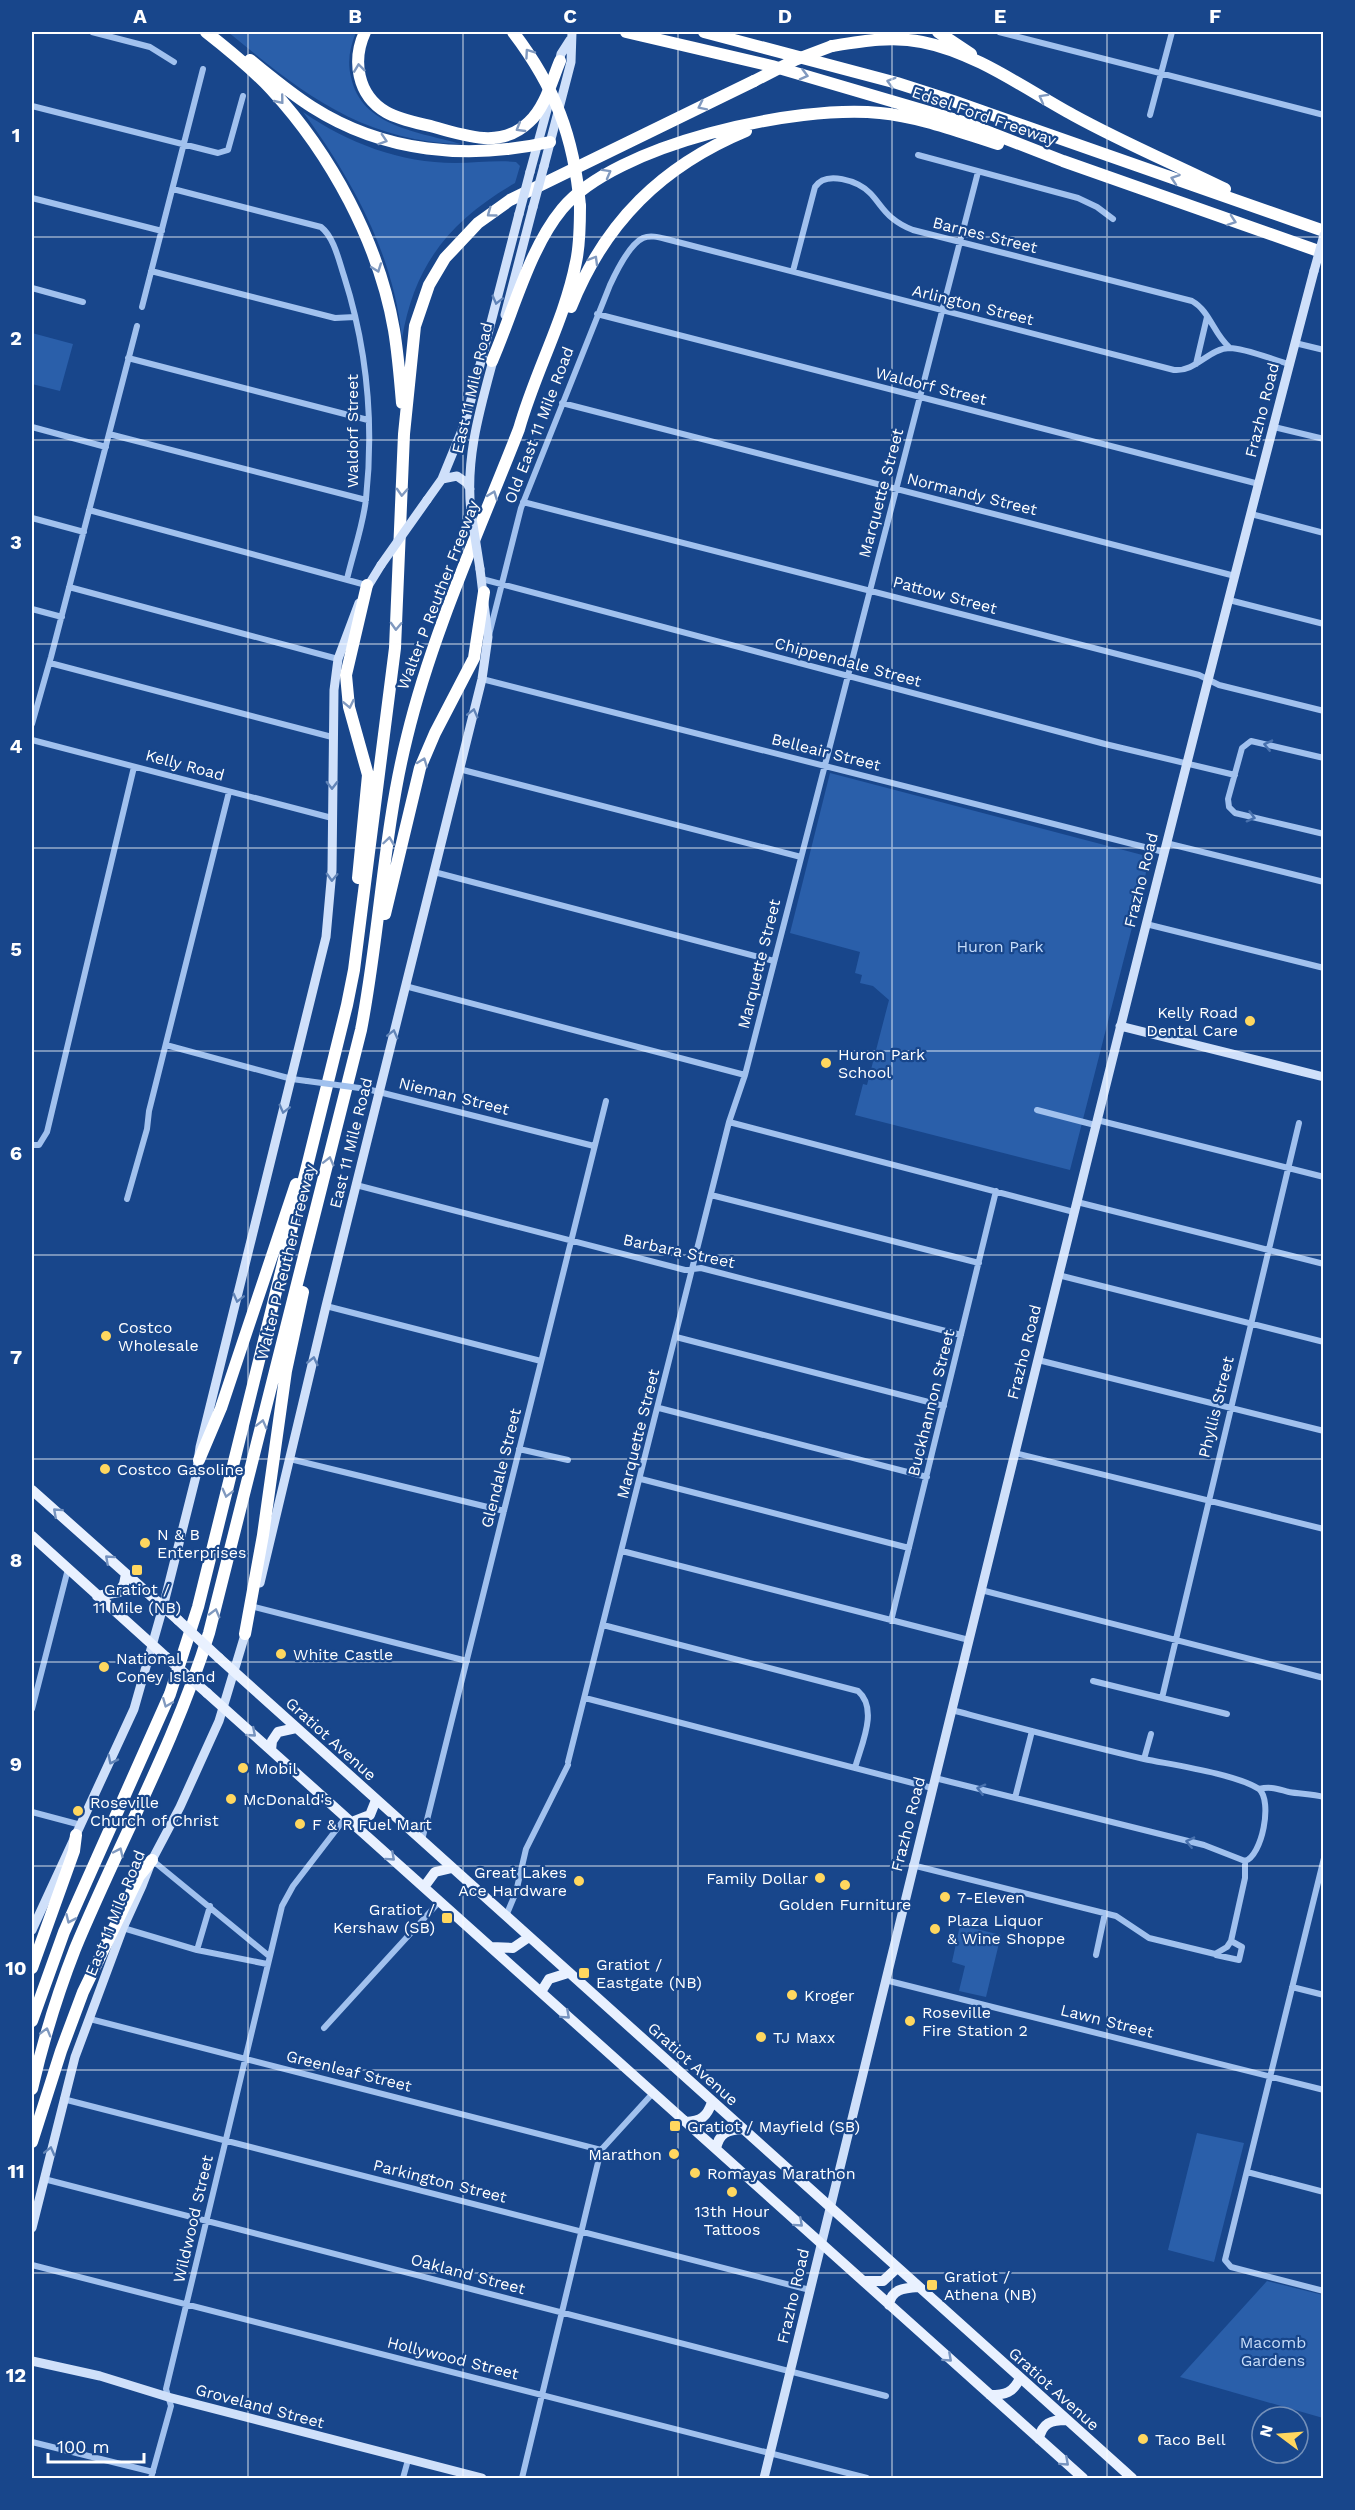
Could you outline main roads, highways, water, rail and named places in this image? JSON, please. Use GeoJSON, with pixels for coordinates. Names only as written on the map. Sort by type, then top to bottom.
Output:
{"type":"FeatureCollection","features":[{"type":"Feature","properties":{"kind":"highway"},"geometry":{"type":"LineString","coordinates":[[208,32],[237,49],[311,107],[365,134],[394,144],[457,152],[521,150],[544,144]]}},
{"type":"Feature","properties":{"kind":"highway"},"geometry":{"type":"LineString","coordinates":[[208,32],[271,90],[313,143],[344,192],[369,248],[388,302],[395,341],[404,434]]}},
{"type":"Feature","properties":{"kind":"highway"},"geometry":{"type":"LineString","coordinates":[[365,32],[358,52],[359,72],[368,95],[378,106],[391,115],[410,121],[483,139],[501,138],[530,122],[541,106],[560,61]]}},
{"type":"Feature","properties":{"kind":"highway"},"geometry":{"type":"LineString","coordinates":[[513,32],[544,76],[564,121],[574,157],[580,206],[577,261],[569,292],[527,401],[519,429]]}},
{"type":"Feature","properties":{"kind":"highway","name":"Edsel Ford Freeway"},"geometry":{"type":"LineString","coordinates":[[627,32],[838,85],[963,122],[1063,161],[1323,253]]}},
{"type":"Feature","properties":{"kind":"highway","name":"Edsel Ford Freeway"},"geometry":{"type":"LineString","coordinates":[[704,32],[919,90],[1323,231]]}},
{"type":"Feature","properties":{"kind":"highway"},"geometry":{"type":"LineString","coordinates":[[938,32],[949,36],[996,73]]}},
{"type":"Feature","properties":{"kind":"highway"},"geometry":{"type":"LineString","coordinates":[[404,434],[418,316],[436,272],[461,238],[510,200],[795,60],[832,46],[883,39],[923,42],[950,50],[1090,124],[1270,211]]}},
{"type":"Feature","properties":{"kind":"highway"},"geometry":{"type":"LineString","coordinates":[[492,362],[542,238],[555,218],[573,197],[603,175],[662,148],[715,132],[790,117],[847,111],[879,112],[914,118],[1005,147],[1063,161]]}},
{"type":"Feature","properties":{"kind":"highway"},"geometry":{"type":"LineString","coordinates":[[519,429],[533,403],[577,292],[605,241],[628,211],[666,176],[714,144],[748,130],[790,117]]}},
{"type":"Feature","properties":{"kind":"highway","name":"Walter P Reuther Freeway"},"geometry":{"type":"LineString","coordinates":[[32,2089],[51,2016],[72,1959],[172,1736],[197,1673],[216,1610],[361,1030],[401,763],[415,704],[438,635],[519,429]]}},
{"type":"Feature","properties":{"kind":"highway","name":"Walter P Reuther Freeway"},"geometry":{"type":"LineString","coordinates":[[32,2021],[64,1932],[154,1735],[174,1683],[198,1607],[337,1049],[352,982],[395,648],[404,434]]}},
{"type":"Feature","properties":{"kind":"highway"},"geometry":{"type":"LineString","coordinates":[[376,941],[391,896],[420,768],[474,658],[482,580]]}},
{"type":"Feature","properties":{"kind":"highway"},"geometry":{"type":"LineString","coordinates":[[359,931],[358,874],[368,775],[349,707],[346,675],[367,585]]}},
{"type":"Feature","properties":{"kind":"highway"},"geometry":{"type":"LineString","coordinates":[[199,1460],[245,1341],[300,1169],[318,1098],[337,1049]]}},
{"type":"Feature","properties":{"kind":"highway"},"geometry":{"type":"LineString","coordinates":[[246,1634],[263,1535],[286,1371],[310,1260],[315,1217]]}},
{"type":"Feature","properties":{"kind":"highway"},"geometry":{"type":"LineString","coordinates":[[32,1968],[74,1851],[79,1830]]}},
{"type":"Feature","properties":{"kind":"highway"},"geometry":{"type":"LineString","coordinates":[[32,2142],[61,2050],[83,1992],[140,1876],[152,1860]]}},
{"type":"Feature","properties":{"kind":"main road","name":"East 11 Mile Road"},"geometry":{"type":"LineString","coordinates":[[32,1930],[130,1718],[153,1646],[292,1079],[326,937],[331,891],[332,737],[338,659],[350,623],[367,585],[442,479],[465,423],[530,172],[544,144],[570,62],[571,36]]}},
{"type":"Feature","properties":{"kind":"main road","name":"East 11 Mile Road"},"geometry":{"type":"LineString","coordinates":[[32,2228],[63,2099],[90,2019],[123,1928],[152,1860],[180,1807],[224,1708],[254,1607],[326,1306],[482,678],[488,637],[471,512],[470,489],[474,435],[544,166],[544,144],[560,61],[571,36]]}},
{"type":"Feature","properties":{"kind":"main road","name":"Frazho Road"},"geometry":{"type":"LineString","coordinates":[[764,2478],[912,1865],[1096,1122],[1323,235]]}},
{"type":"Feature","properties":{"kind":"main road"},"geometry":{"type":"LineString","coordinates":[[442,479],[457,476],[467,483],[470,489]]}},
{"type":"Feature","properties":{"kind":"main road"},"geometry":{"type":"LineString","coordinates":[[1120,1026],[1323,1077]]}},
{"type":"Feature","properties":{"kind":"main road"},"geometry":{"type":"LineString","coordinates":[[32,1491],[163,1607]]}},
{"type":"Feature","properties":{"kind":"main road"},"geometry":{"type":"LineString","coordinates":[[32,1536],[1083,2478]]}},
{"type":"Feature","properties":{"kind":"main road"},"geometry":{"type":"LineString","coordinates":[[97,1596],[119,1592],[126,1574]]}},
{"type":"Feature","properties":{"kind":"main road","name":"Gratiot Avenue"},"geometry":{"type":"LineString","coordinates":[[163,1607],[1132,2478]]}},
{"type":"Feature","properties":{"kind":"main road"},"geometry":{"type":"LineString","coordinates":[[271,1750],[272,1741],[278,1732],[296,1728]]}},
{"type":"Feature","properties":{"kind":"main road"},"geometry":{"type":"LineString","coordinates":[[349,1819],[370,1815],[376,1800]]}},
{"type":"Feature","properties":{"kind":"main road"},"geometry":{"type":"LineString","coordinates":[[424,1887],[435,1872],[452,1868]]}},
{"type":"Feature","properties":{"kind":"main road"},"geometry":{"type":"LineString","coordinates":[[491,1947],[513,1948],[529,1937]]}},
{"type":"Feature","properties":{"kind":"main road"},"geometry":{"type":"LineString","coordinates":[[541,1992],[549,1979],[568,1973]]}},
{"type":"Feature","properties":{"kind":"main road"},"geometry":{"type":"LineString","coordinates":[[686,2122],[697,2121],[705,2117],[712,2102]]}},
{"type":"Feature","properties":{"kind":"main road"},"geometry":{"type":"LineString","coordinates":[[716,2149],[718,2139],[724,2133],[742,2129]]}},
{"type":"Feature","properties":{"kind":"main road"},"geometry":{"type":"LineString","coordinates":[[863,2281],[883,2281],[897,2268]]}},
{"type":"Feature","properties":{"kind":"main road"},"geometry":{"type":"LineString","coordinates":[[890,2305],[891,2297],[896,2291],[918,2287]]}},
{"type":"Feature","properties":{"kind":"main road","name":"Groveland Street"},"geometry":{"type":"LineString","coordinates":[[32,2361],[100,2376],[168,2397],[482,2478]]}},
{"type":"Feature","properties":{"kind":"main road"},"geometry":{"type":"LineString","coordinates":[[990,2395],[1012,2391],[1020,2378]]}},
{"type":"Feature","properties":{"kind":"main road"},"geometry":{"type":"LineString","coordinates":[[1039,2439],[1041,2430],[1047,2423],[1066,2420]]}},
{"type":"Feature","properties":{"kind":"place","name":"Kelly Road Dental Care"},"geometry":{"type":"Point","coordinates":[1250,1021]}},
{"type":"Feature","properties":{"kind":"place","name":"Huron Park School"},"geometry":{"type":"Point","coordinates":[826,1063]}},
{"type":"Feature","properties":{"kind":"place","name":"Costco Wholesale"},"geometry":{"type":"Point","coordinates":[106,1336]}},
{"type":"Feature","properties":{"kind":"place","name":"Costco Gasoline"},"geometry":{"type":"Point","coordinates":[105,1469]}},
{"type":"Feature","properties":{"kind":"place","name":"N & B Enterprises"},"geometry":{"type":"Point","coordinates":[145,1543]}},
{"type":"Feature","properties":{"kind":"place","name":"Gratiot / 11 Mile (NB)"},"geometry":{"type":"Point","coordinates":[137,1570]}},
{"type":"Feature","properties":{"kind":"place","name":"White Castle"},"geometry":{"type":"Point","coordinates":[281,1654]}},
{"type":"Feature","properties":{"kind":"place","name":"National Coney Island"},"geometry":{"type":"Point","coordinates":[104,1667]}},
{"type":"Feature","properties":{"kind":"place","name":"Mobil"},"geometry":{"type":"Point","coordinates":[243,1768]}},
{"type":"Feature","properties":{"kind":"place","name":"McDonald's"},"geometry":{"type":"Point","coordinates":[231,1799]}},
{"type":"Feature","properties":{"kind":"place","name":"Roseville Church of Christ"},"geometry":{"type":"Point","coordinates":[78,1811]}},
{"type":"Feature","properties":{"kind":"place","name":"F & R Fuel Mart"},"geometry":{"type":"Point","coordinates":[300,1824]}},
{"type":"Feature","properties":{"kind":"place","name":"Family Dollar"},"geometry":{"type":"Point","coordinates":[820,1878]}},
{"type":"Feature","properties":{"kind":"place","name":"Great Lakes Ace Hardware"},"geometry":{"type":"Point","coordinates":[579,1881]}},
{"type":"Feature","properties":{"kind":"place","name":"Golden Furniture"},"geometry":{"type":"Point","coordinates":[845,1885]}},
{"type":"Feature","properties":{"kind":"place","name":"7-Eleven"},"geometry":{"type":"Point","coordinates":[945,1897]}},
{"type":"Feature","properties":{"kind":"place","name":"Gratiot / Kershaw (SB)"},"geometry":{"type":"Point","coordinates":[447,1918]}},
{"type":"Feature","properties":{"kind":"place","name":"Plaza Liquor & Wine Shoppe"},"geometry":{"type":"Point","coordinates":[935,1929]}},
{"type":"Feature","properties":{"kind":"place","name":"Gratiot / Eastgate (NB)"},"geometry":{"type":"Point","coordinates":[584,1973]}},
{"type":"Feature","properties":{"kind":"place","name":"Kroger"},"geometry":{"type":"Point","coordinates":[792,1995]}},
{"type":"Feature","properties":{"kind":"place","name":"Roseville Fire Station 2"},"geometry":{"type":"Point","coordinates":[910,2021]}},
{"type":"Feature","properties":{"kind":"place","name":"TJ Maxx"},"geometry":{"type":"Point","coordinates":[761,2037]}},
{"type":"Feature","properties":{"kind":"place","name":"Gratiot / Mayfield (SB)"},"geometry":{"type":"Point","coordinates":[675,2126]}},
{"type":"Feature","properties":{"kind":"place","name":"Marathon"},"geometry":{"type":"Point","coordinates":[674,2154]}},
{"type":"Feature","properties":{"kind":"place","name":"Romayas Marathon"},"geometry":{"type":"Point","coordinates":[695,2173]}},
{"type":"Feature","properties":{"kind":"place","name":"13th Hour Tattoos"},"geometry":{"type":"Point","coordinates":[732,2192]}},
{"type":"Feature","properties":{"kind":"place","name":"Gratiot / Athena (NB)"},"geometry":{"type":"Point","coordinates":[932,2285]}},
{"type":"Feature","properties":{"kind":"place","name":"Taco Bell"},"geometry":{"type":"Point","coordinates":[1143,2439]}},
{"type":"Feature","properties":{"kind":"park label","name":"Huron Park"},"geometry":{"type":"Point","coordinates":[1000,946]}},
{"type":"Feature","properties":{"kind":"park label","name":"Macomb Gardens"},"geometry":{"type":"Point","coordinates":[1273,2351]}}]}
